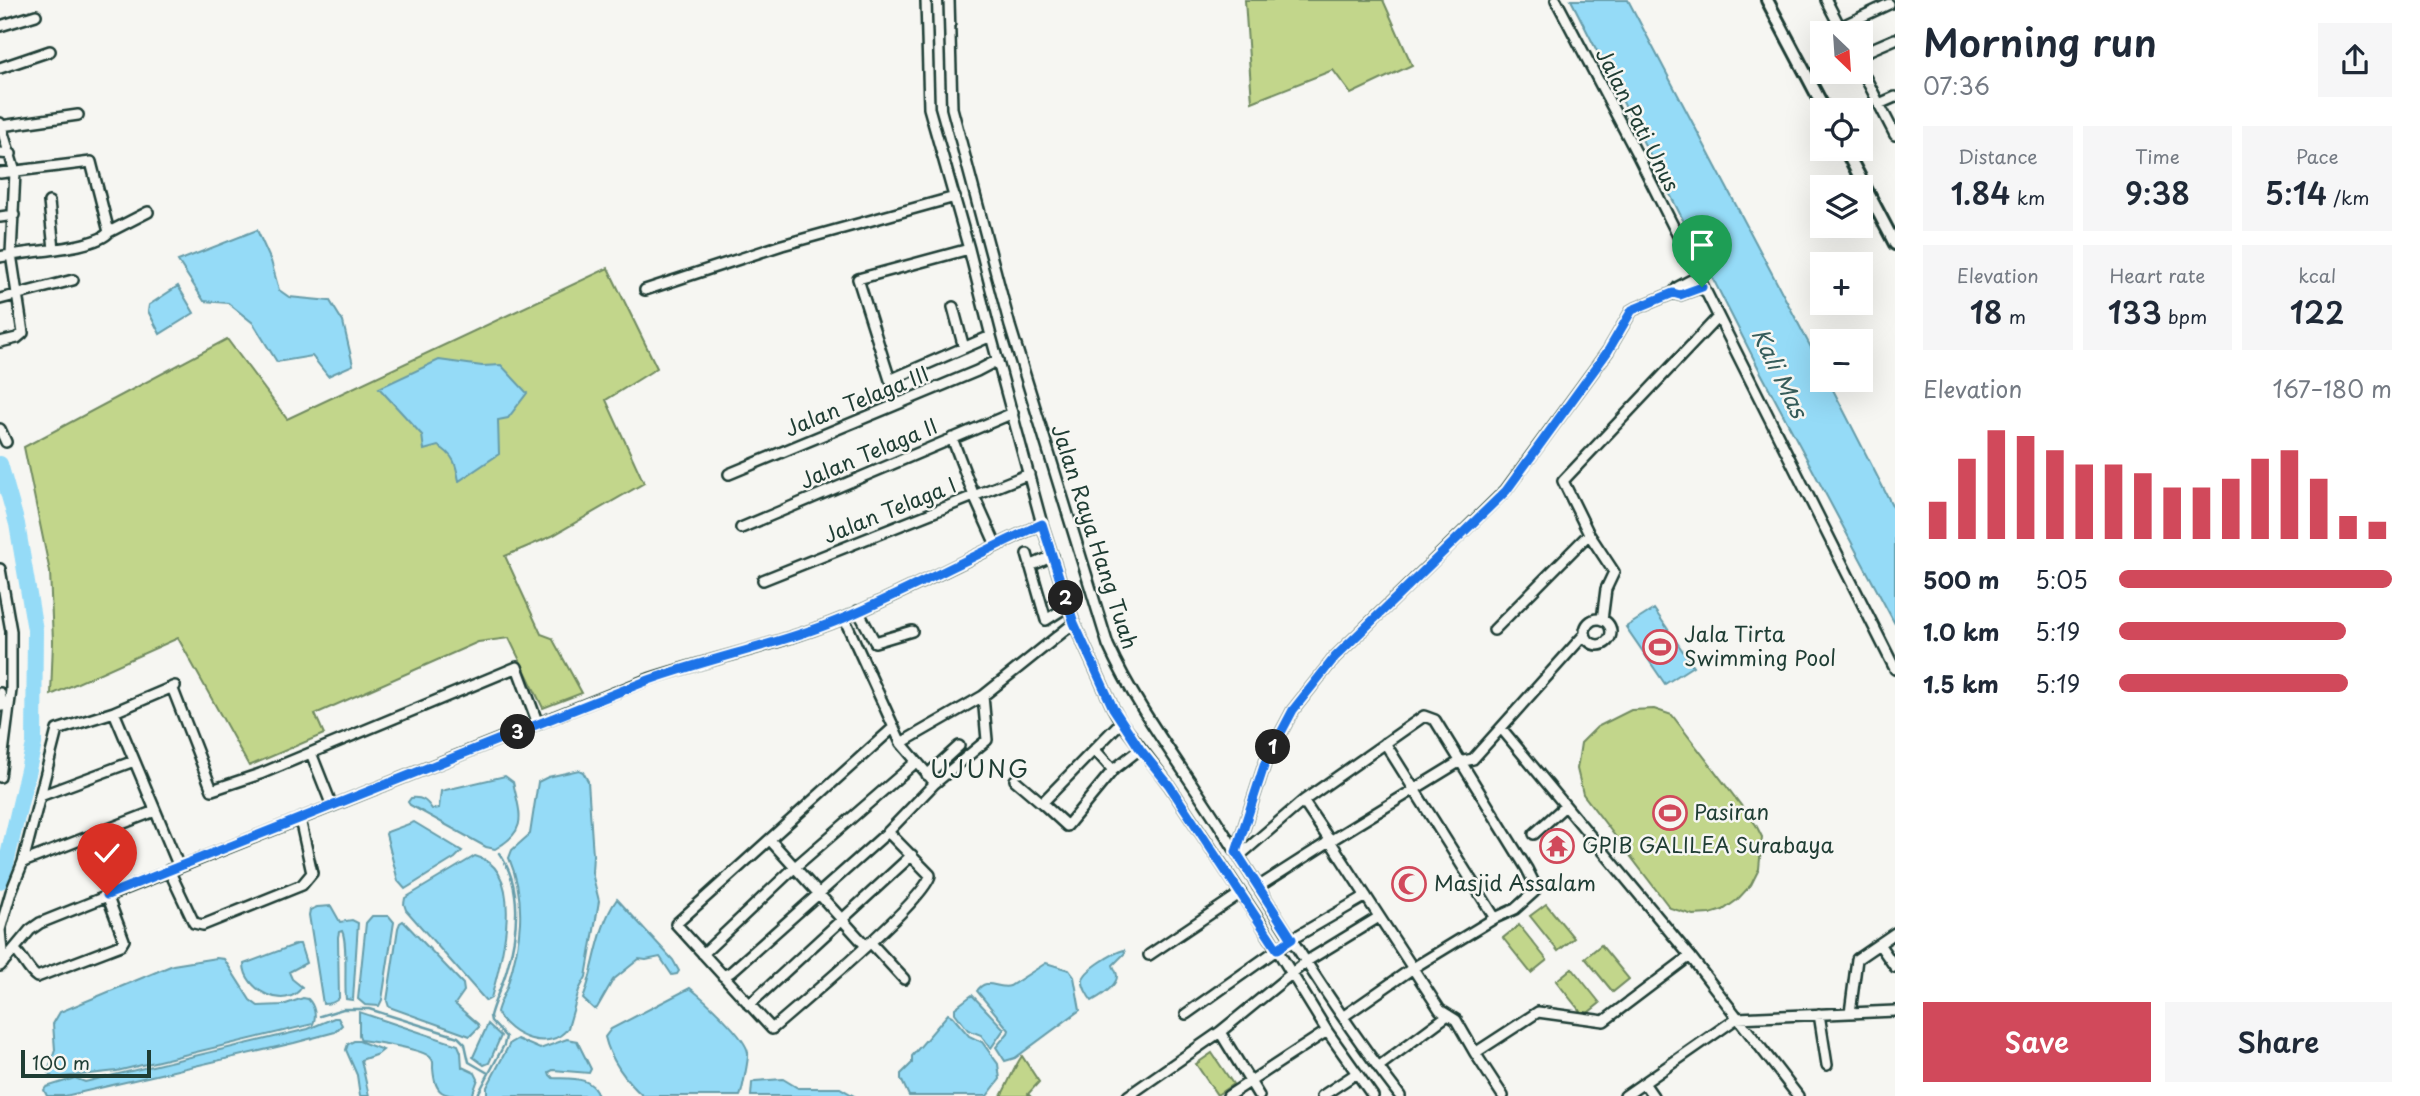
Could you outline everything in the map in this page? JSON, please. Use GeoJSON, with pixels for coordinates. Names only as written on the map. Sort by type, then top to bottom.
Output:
{"type":"FeatureCollection","features":[{"type":"Feature","properties":{"kind":"street","name":"Jalan Raya Hang Tuah"},"geometry":{"type":"LineString","coordinates":[[926,0],[929,108],[970,249],[1042,524],[1074,623],[1121,722],[1169,785],[1373,1096]]}},
{"type":"Feature","properties":{"kind":"street","name":"Jalan Raya Hang Tuah"},"geometry":{"type":"LineString","coordinates":[[949,0],[952,108],[1010,326],[1098,616],[1119,669],[1292,939],[1400,1096]]}},
{"type":"Feature","properties":{"kind":"street","name":"Jalan Pati Unus"},"geometry":{"type":"LineString","coordinates":[[1556,0],[1638,156],[1895,668]]}},
{"type":"Feature","properties":{"kind":"street"},"geometry":{"type":"LineString","coordinates":[[1767,0],[1819,98]]}},
{"type":"Feature","properties":{"kind":"street"},"geometry":{"type":"LineString","coordinates":[[1826,0],[1836,21]]}},
{"type":"Feature","properties":{"kind":"street"},"geometry":{"type":"LineString","coordinates":[[1856,21],[1888,2],[1895,13]]}},
{"type":"Feature","properties":{"kind":"street"},"geometry":{"type":"LineString","coordinates":[[0,26],[36,15]]}},
{"type":"Feature","properties":{"kind":"street"},"geometry":{"type":"LineString","coordinates":[[1873,48],[1895,39]]}},
{"type":"Feature","properties":{"kind":"street"},"geometry":{"type":"LineString","coordinates":[[0,68],[50,51]]}},
{"type":"Feature","properties":{"kind":"street"},"geometry":{"type":"LineString","coordinates":[[1869,84],[1895,135]]}},
{"type":"Feature","properties":{"kind":"street"},"geometry":{"type":"LineString","coordinates":[[1879,104],[1895,97]]}},
{"type":"Feature","properties":{"kind":"street"},"geometry":{"type":"LineString","coordinates":[[0,342],[17,338],[23,333],[11,254],[15,172],[1,125],[78,114]]}},
{"type":"Feature","properties":{"kind":"street"},"geometry":{"type":"LineString","coordinates":[[0,153],[11,154]]}},
{"type":"Feature","properties":{"kind":"street"},"geometry":{"type":"LineString","coordinates":[[1852,161],[1894,238]]}},
{"type":"Feature","properties":{"kind":"street"},"geometry":{"type":"LineString","coordinates":[[0,173],[91,162],[108,233]]}},
{"type":"Feature","properties":{"kind":"street"},"geometry":{"type":"LineString","coordinates":[[645,290],[782,245],[955,197]]}},
{"type":"Feature","properties":{"kind":"street"},"geometry":{"type":"LineString","coordinates":[[49,202],[54,249]]}},
{"type":"Feature","properties":{"kind":"street"},"geometry":{"type":"LineString","coordinates":[[0,257],[104,238],[108,233],[148,212]]}},
{"type":"Feature","properties":{"kind":"street"},"geometry":{"type":"LineString","coordinates":[[0,217],[14,215]]}},
{"type":"Feature","properties":{"kind":"street"},"geometry":{"type":"LineString","coordinates":[[970,249],[858,279],[890,380],[991,335]]}},
{"type":"Feature","properties":{"kind":"street"},"geometry":{"type":"LineString","coordinates":[[1237,854],[1265,763],[1293,710],[1335,657],[1506,491],[1608,351],[1632,310],[1673,293],[1678,287],[1697,277]]}},
{"type":"Feature","properties":{"kind":"street"},"geometry":{"type":"LineString","coordinates":[[0,299],[73,280]]}},
{"type":"Feature","properties":{"kind":"street"},"geometry":{"type":"LineString","coordinates":[[1673,293],[1680,295],[1702,287]]}},
{"type":"Feature","properties":{"kind":"street"},"geometry":{"type":"LineString","coordinates":[[953,307],[964,348]]}},
{"type":"Feature","properties":{"kind":"street"},"geometry":{"type":"LineString","coordinates":[[1601,620],[1606,589],[1614,572],[1589,534],[1563,481],[1718,317]]}},
{"type":"Feature","properties":{"kind":"street","name":"Jalan Telaga III"},"geometry":{"type":"LineString","coordinates":[[729,474],[998,360]]}},
{"type":"Feature","properties":{"kind":"street","name":"Jalan Telaga II"},"geometry":{"type":"LineString","coordinates":[[741,528],[1013,413]]}},
{"type":"Feature","properties":{"kind":"street"},"geometry":{"type":"LineString","coordinates":[[0,429],[6,442]]}},
{"type":"Feature","properties":{"kind":"street"},"geometry":{"type":"LineString","coordinates":[[952,438],[996,545]]}},
{"type":"Feature","properties":{"kind":"street","name":"Jalan Telaga I"},"geometry":{"type":"LineString","coordinates":[[763,580],[1029,474]]}},
{"type":"Feature","properties":{"kind":"street"},"geometry":{"type":"LineString","coordinates":[[1,964],[30,930],[40,923],[649,680],[727,654],[770,644],[844,618],[1042,524]]}},
{"type":"Feature","properties":{"kind":"street"},"geometry":{"type":"LineString","coordinates":[[1494,630],[1589,534]]}},
{"type":"Feature","properties":{"kind":"street"},"geometry":{"type":"LineString","coordinates":[[1027,554],[1046,620],[1068,606]]}},
{"type":"Feature","properties":{"kind":"street"},"geometry":{"type":"LineString","coordinates":[[1030,566],[1053,556]]}},
{"type":"Feature","properties":{"kind":"street"},"geometry":{"type":"LineString","coordinates":[[0,569],[11,631],[0,778]]}},
{"type":"Feature","properties":{"kind":"street"},"geometry":{"type":"LineString","coordinates":[[858,611],[876,642],[912,631]]}},
{"type":"Feature","properties":{"kind":"street"},"geometry":{"type":"LineString","coordinates":[[844,618],[901,743],[935,783]]}},
{"type":"Feature","properties":{"kind":"street"},"geometry":{"type":"LineString","coordinates":[[1593,620],[1601,620],[1610,628],[1610,636],[1605,643],[1597,645],[1589,642],[1585,634],[1586,626],[1593,620]]}},
{"type":"Feature","properties":{"kind":"street"},"geometry":{"type":"LineString","coordinates":[[901,743],[983,696],[1074,623]]}},
{"type":"Feature","properties":{"kind":"street"},"geometry":{"type":"LineString","coordinates":[[1258,887],[1459,762],[1473,759],[1585,634]]}},
{"type":"Feature","properties":{"kind":"street"},"geometry":{"type":"LineString","coordinates":[[1,964],[0,930],[23,862],[57,730],[114,712],[174,686],[212,790],[260,774],[516,667],[538,724]]}},
{"type":"Feature","properties":{"kind":"street"},"geometry":{"type":"LineString","coordinates":[[0,693],[4,706]]}},
{"type":"Feature","properties":{"kind":"street"},"geometry":{"type":"LineString","coordinates":[[723,976],[731,972],[888,832],[935,783],[987,740],[983,696]]}},
{"type":"Feature","properties":{"kind":"street"},"geometry":{"type":"LineString","coordinates":[[114,712],[155,810],[194,923],[203,925],[302,885],[312,873],[300,819]]}},
{"type":"Feature","properties":{"kind":"street"},"geometry":{"type":"LineString","coordinates":[[1237,854],[1303,801],[1424,716],[1435,720],[1536,887],[1515,909],[1495,918],[1413,968],[1344,1016]]}},
{"type":"Feature","properties":{"kind":"street"},"geometry":{"type":"LineString","coordinates":[[1042,803],[1121,722]]}},
{"type":"Feature","properties":{"kind":"street"},"geometry":{"type":"LineString","coordinates":[[888,832],[930,875],[929,882],[922,893],[868,944],[772,1029],[676,924],[893,728]]}},
{"type":"Feature","properties":{"kind":"street"},"geometry":{"type":"LineString","coordinates":[[1501,728],[1690,956],[1798,1096]]}},
{"type":"Feature","properties":{"kind":"street"},"geometry":{"type":"LineString","coordinates":[[1385,743],[1495,918]]}},
{"type":"Feature","properties":{"kind":"street"},"geometry":{"type":"LineString","coordinates":[[927,775],[959,746]]}},
{"type":"Feature","properties":{"kind":"street"},"geometry":{"type":"LineString","coordinates":[[1014,780],[1067,826],[1113,770],[1140,749]]}},
{"type":"Feature","properties":{"kind":"street"},"geometry":{"type":"LineString","coordinates":[[1094,750],[1113,770]]}},
{"type":"Feature","properties":{"kind":"street"},"geometry":{"type":"LineString","coordinates":[[311,753],[332,806]]}},
{"type":"Feature","properties":{"kind":"street"},"geometry":{"type":"LineString","coordinates":[[40,796],[134,761]]}},
{"type":"Feature","properties":{"kind":"street"},"geometry":{"type":"LineString","coordinates":[[703,954],[795,867],[916,762]]}},
{"type":"Feature","properties":{"kind":"street"},"geometry":{"type":"LineString","coordinates":[[1303,801],[1440,1010],[1456,1020],[1503,1096]]}},
{"type":"Feature","properties":{"kind":"street"},"geometry":{"type":"LineString","coordinates":[[1534,834],[1565,806]]}},
{"type":"Feature","properties":{"kind":"street"},"geometry":{"type":"LineString","coordinates":[[23,862],[155,810]]}},
{"type":"Feature","properties":{"kind":"street"},"geometry":{"type":"LineString","coordinates":[[770,840],[842,919],[904,979]]}},
{"type":"Feature","properties":{"kind":"street"},"geometry":{"type":"LineString","coordinates":[[749,1005],[912,855]]}},
{"type":"Feature","properties":{"kind":"street"},"geometry":{"type":"LineString","coordinates":[[1149,955],[1241,893]]}},
{"type":"Feature","properties":{"kind":"street"},"geometry":{"type":"LineString","coordinates":[[14,949],[37,977],[121,945],[124,940],[107,895]]}},
{"type":"Feature","properties":{"kind":"street"},"geometry":{"type":"LineString","coordinates":[[1186,1014],[1292,939],[1366,896]]}},
{"type":"Feature","properties":{"kind":"street"},"geometry":{"type":"LineString","coordinates":[[1128,1096],[1220,1032],[1291,972],[1380,917]]}},
{"type":"Feature","properties":{"kind":"street"},"geometry":{"type":"LineString","coordinates":[[1850,1013],[1857,959],[1895,933]]}},
{"type":"Feature","properties":{"kind":"street"},"geometry":{"type":"LineString","coordinates":[[1879,944],[1895,967]]}},
{"type":"Feature","properties":{"kind":"street"},"geometry":{"type":"LineString","coordinates":[[1475,1053],[1538,1012],[1604,1021],[1690,956]]}},
{"type":"Feature","properties":{"kind":"street"},"geometry":{"type":"LineString","coordinates":[[1625,1096],[1737,1018],[1895,1011]]}},
{"type":"Feature","properties":{"kind":"street"},"geometry":{"type":"LineString","coordinates":[[1819,1014],[1827,1065]]}},
{"type":"Feature","properties":{"kind":"street"},"geometry":{"type":"LineString","coordinates":[[1378,1067],[1448,1015]]}},
{"type":"Feature","properties":{"kind":"street"},"geometry":{"type":"LineString","coordinates":[[1228,1096],[1328,1031]]}},
{"type":"Feature","properties":{"kind":"street"},"geometry":{"type":"LineString","coordinates":[[1220,1032],[1259,1096]]}},
{"type":"Feature","properties":{"kind":"street"},"geometry":{"type":"LineString","coordinates":[[1322,1096],[1357,1073]]}},
{"type":"Feature","properties":{"kind":"street"},"geometry":{"type":"LineString","coordinates":[[1644,1083],[1653,1096]]}},
{"type":"Feature","properties":{"kind":"green space"},"geometry":{"type":"Polygon","coordinates":[[[1245,0],[1383,0],[1412,65],[1351,94],[1333,70],[1252,102],[1245,0]]]}},
{"type":"Feature","properties":{"kind":"green space"},"geometry":{"type":"Polygon","coordinates":[[[608,268],[657,368],[606,400],[644,483],[552,536],[505,556],[541,634],[552,638],[582,693],[543,708],[509,638],[478,642],[315,714],[324,734],[249,766],[178,638],[51,695],[53,641],[50,572],[24,447],[227,339],[287,419],[608,268]]]}},
{"type":"Feature","properties":{"kind":"green space","name":"Pasiran"},"geometry":{"type":"Polygon","coordinates":[[[1654,709],[1672,715],[1756,825],[1762,837],[1759,869],[1751,885],[1723,910],[1693,915],[1670,908],[1583,794],[1577,769],[1581,743],[1597,727],[1631,710],[1654,709]]]}},
{"type":"Feature","properties":{"kind":"green space"},"geometry":{"type":"Polygon","coordinates":[[[1546,904],[1574,938],[1558,951],[1530,916],[1546,904]]]}},
{"type":"Feature","properties":{"kind":"green space"},"geometry":{"type":"Polygon","coordinates":[[[1519,925],[1547,960],[1531,973],[1503,938],[1519,925]]]}},
{"type":"Feature","properties":{"kind":"green space"},"geometry":{"type":"Polygon","coordinates":[[[1601,945],[1629,979],[1613,992],[1585,958],[1601,945]]]}},
{"type":"Feature","properties":{"kind":"green space"},"geometry":{"type":"Polygon","coordinates":[[[1572,968],[1600,1003],[1584,1016],[1556,981],[1572,968]]]}},
{"type":"Feature","properties":{"kind":"green space"},"geometry":{"type":"Polygon","coordinates":[[[1212,1053],[1233,1084],[1217,1095],[1196,1064],[1212,1053]]]}},
{"type":"Feature","properties":{"kind":"green space"},"geometry":{"type":"Polygon","coordinates":[[[1022,1056],[1039,1082],[1028,1094],[1030,1096],[1001,1096],[1016,1066],[1022,1056]]]}},
{"type":"Feature","properties":{"kind":"water","name":"Kali Mas"},"geometry":{"type":"Polygon","coordinates":[[[1571,0],[1628,0],[1810,345],[1810,392],[1834,392],[1895,511],[1895,624],[1761,373],[1571,0]]]}},
{"type":"Feature","properties":{"kind":"water"},"geometry":{"type":"Polygon","coordinates":[[[257,230],[271,261],[279,290],[289,297],[330,301],[343,322],[353,365],[328,376],[312,356],[277,362],[253,323],[228,303],[204,301],[178,261],[257,230]]]}},
{"type":"Feature","properties":{"kind":"water"},"geometry":{"type":"Polygon","coordinates":[[[178,286],[194,313],[160,334],[148,311],[149,305],[178,286]]]}},
{"type":"Feature","properties":{"kind":"water"},"geometry":{"type":"Polygon","coordinates":[[[439,360],[482,366],[501,365],[527,393],[508,418],[498,420],[499,454],[459,481],[451,457],[438,446],[424,450],[422,435],[379,388],[439,360]]]}},
{"type":"Feature","properties":{"kind":"water","name":"Jala Tirta Swimming Pool"},"geometry":{"type":"Polygon","coordinates":[[[1654,609],[1693,666],[1665,684],[1626,627],[1654,609]]]}},
{"type":"Feature","properties":{"kind":"water"},"geometry":{"type":"Polygon","coordinates":[[[579,770],[588,781],[592,873],[599,901],[586,977],[579,990],[568,1028],[560,1036],[541,1041],[520,1035],[503,1021],[497,1012],[512,971],[519,938],[518,890],[509,858],[512,850],[530,834],[538,782],[579,770]]]}},
{"type":"Feature","properties":{"kind":"water"},"geometry":{"type":"Polygon","coordinates":[[[505,776],[513,782],[519,821],[513,835],[495,849],[486,847],[408,802],[411,798],[418,798],[426,801],[432,809],[439,808],[441,791],[505,776]]]}},
{"type":"Feature","properties":{"kind":"water"},"geometry":{"type":"Polygon","coordinates":[[[414,822],[462,851],[405,889],[398,881],[386,834],[414,822]]]}},
{"type":"Feature","properties":{"kind":"water"},"geometry":{"type":"Polygon","coordinates":[[[475,856],[491,864],[501,879],[506,897],[507,919],[500,963],[491,998],[486,1001],[406,910],[404,904],[405,898],[475,856]]]}},
{"type":"Feature","properties":{"kind":"water"},"geometry":{"type":"Polygon","coordinates":[[[617,899],[673,960],[679,971],[672,975],[660,957],[639,959],[613,980],[594,1009],[583,999],[605,922],[617,899]]]}},
{"type":"Feature","properties":{"kind":"water"},"geometry":{"type":"Polygon","coordinates":[[[331,906],[340,922],[352,920],[358,923],[353,1000],[346,999],[345,944],[342,931],[338,937],[339,998],[332,1003],[323,1004],[309,915],[310,910],[317,907],[331,906]]]}},
{"type":"Feature","properties":{"kind":"water"},"geometry":{"type":"Polygon","coordinates":[[[372,916],[389,916],[394,922],[379,1006],[365,1005],[358,999],[366,923],[372,916]]]}},
{"type":"Feature","properties":{"kind":"water"},"geometry":{"type":"Polygon","coordinates":[[[403,921],[463,984],[464,991],[455,1004],[478,1024],[479,1027],[470,1036],[389,1007],[387,1001],[398,928],[403,921]]]}},
{"type":"Feature","properties":{"kind":"water"},"geometry":{"type":"Polygon","coordinates":[[[300,944],[306,963],[289,972],[292,979],[302,987],[295,994],[277,998],[267,995],[251,982],[244,964],[300,944]]]}},
{"type":"Feature","properties":{"kind":"water"},"geometry":{"type":"Polygon","coordinates":[[[1124,950],[1125,953],[1113,965],[1117,976],[1114,984],[1092,1001],[1083,985],[1085,976],[1100,962],[1124,950]]]}},
{"type":"Feature","properties":{"kind":"water"},"geometry":{"type":"Polygon","coordinates":[[[224,959],[250,1000],[258,1006],[283,1005],[303,998],[308,999],[314,1011],[313,1024],[117,1071],[53,1078],[48,1072],[55,1050],[53,1024],[60,1012],[173,965],[224,959]]]}},
{"type":"Feature","properties":{"kind":"water"},"geometry":{"type":"Polygon","coordinates":[[[1046,963],[1069,970],[1074,977],[1080,1010],[1015,1058],[1005,1061],[996,1047],[1009,1030],[977,991],[985,984],[1010,986],[1046,963]]]}},
{"type":"Feature","properties":{"kind":"water"},"geometry":{"type":"Polygon","coordinates":[[[690,988],[724,1019],[746,1046],[748,1053],[740,1096],[643,1096],[625,1077],[611,1053],[605,1037],[611,1029],[690,988]]]}},
{"type":"Feature","properties":{"kind":"water"},"geometry":{"type":"Polygon","coordinates":[[[972,995],[1004,1029],[991,1048],[981,1035],[968,1030],[955,1013],[955,1008],[972,995]]]}},
{"type":"Feature","properties":{"kind":"water"},"geometry":{"type":"Polygon","coordinates":[[[359,1012],[458,1045],[462,1067],[475,1073],[478,1079],[472,1096],[454,1096],[442,1092],[436,1084],[433,1061],[425,1054],[361,1040],[359,1012]]]}},
{"type":"Feature","properties":{"kind":"water"},"geometry":{"type":"Polygon","coordinates":[[[948,1014],[969,1036],[982,1042],[998,1064],[1000,1079],[987,1096],[909,1096],[901,1074],[912,1063],[912,1056],[948,1014]]]}},
{"type":"Feature","properties":{"kind":"water"},"geometry":{"type":"Polygon","coordinates":[[[338,1018],[342,1025],[335,1032],[294,1043],[65,1096],[47,1096],[44,1090],[75,1078],[85,1082],[308,1029],[338,1018]]]}},
{"type":"Feature","properties":{"kind":"water"},"geometry":{"type":"Polygon","coordinates":[[[488,1024],[501,1036],[489,1063],[484,1065],[473,1057],[488,1024]]]}},
{"type":"Feature","properties":{"kind":"water"},"geometry":{"type":"Polygon","coordinates":[[[517,1039],[540,1049],[567,1039],[577,1041],[591,1069],[589,1073],[553,1070],[549,1072],[550,1075],[553,1078],[586,1082],[598,1096],[487,1096],[487,1087],[510,1043],[517,1039]]]}},
{"type":"Feature","properties":{"kind":"water"},"geometry":{"type":"Polygon","coordinates":[[[354,1041],[383,1050],[361,1060],[369,1096],[360,1096],[357,1075],[346,1050],[348,1044],[354,1041]]]}},
{"type":"Feature","properties":{"kind":"water"},"geometry":{"type":"Polygon","coordinates":[[[783,1079],[798,1088],[840,1088],[854,1096],[751,1096],[752,1083],[755,1081],[783,1079]]]}},
{"type":"Feature","properties":{"kind":"waterway"},"geometry":{"type":"LineString","coordinates":[[0,464],[17,524],[35,630],[34,744],[0,881]]}},
{"type":"Feature","properties":{"kind":"waterway"},"geometry":{"type":"LineString","coordinates":[[477,1096],[506,1037],[491,1021],[490,1016],[507,969],[516,925],[512,880],[499,853]]}},
{"type":"Feature","properties":{"kind":"waterway"},"geometry":{"type":"LineString","coordinates":[[320,1016],[343,1009],[369,1009],[458,1037],[465,1044],[469,1062],[488,1073]]}},
{"type":"Feature","properties":{"kind":"place","name":"Jala Tirta Swimming Pool"},"geometry":{"type":"Point","coordinates":[1660,647]}},
{"type":"Feature","properties":{"kind":"place","name":"Pasiran"},"geometry":{"type":"Point","coordinates":[1670,813]}},
{"type":"Feature","properties":{"kind":"place","name":"GPIB GALILEA Surabaya"},"geometry":{"type":"Point","coordinates":[1557,846]}},
{"type":"Feature","properties":{"kind":"place","name":"Masjid Assalam"},"geometry":{"type":"Point","coordinates":[1409,884]}},
{"type":"Feature","properties":{"kind":"district","name":"UJUNG"},"geometry":{"type":"Point","coordinates":[980,770]}},
{"type":"Feature","properties":{"kind":"route"},"geometry":{"type":"LineString","coordinates":[[107,895],[649,680],[727,654],[770,644],[844,618],[1042,524],[1074,623],[1113,708],[1140,749],[1169,785],[1277,949],[1292,939],[1236,852],[1265,763],[1293,710],[1335,657],[1506,491],[1608,351],[1632,310],[1673,293],[1680,295],[1702,287]]}}]}
